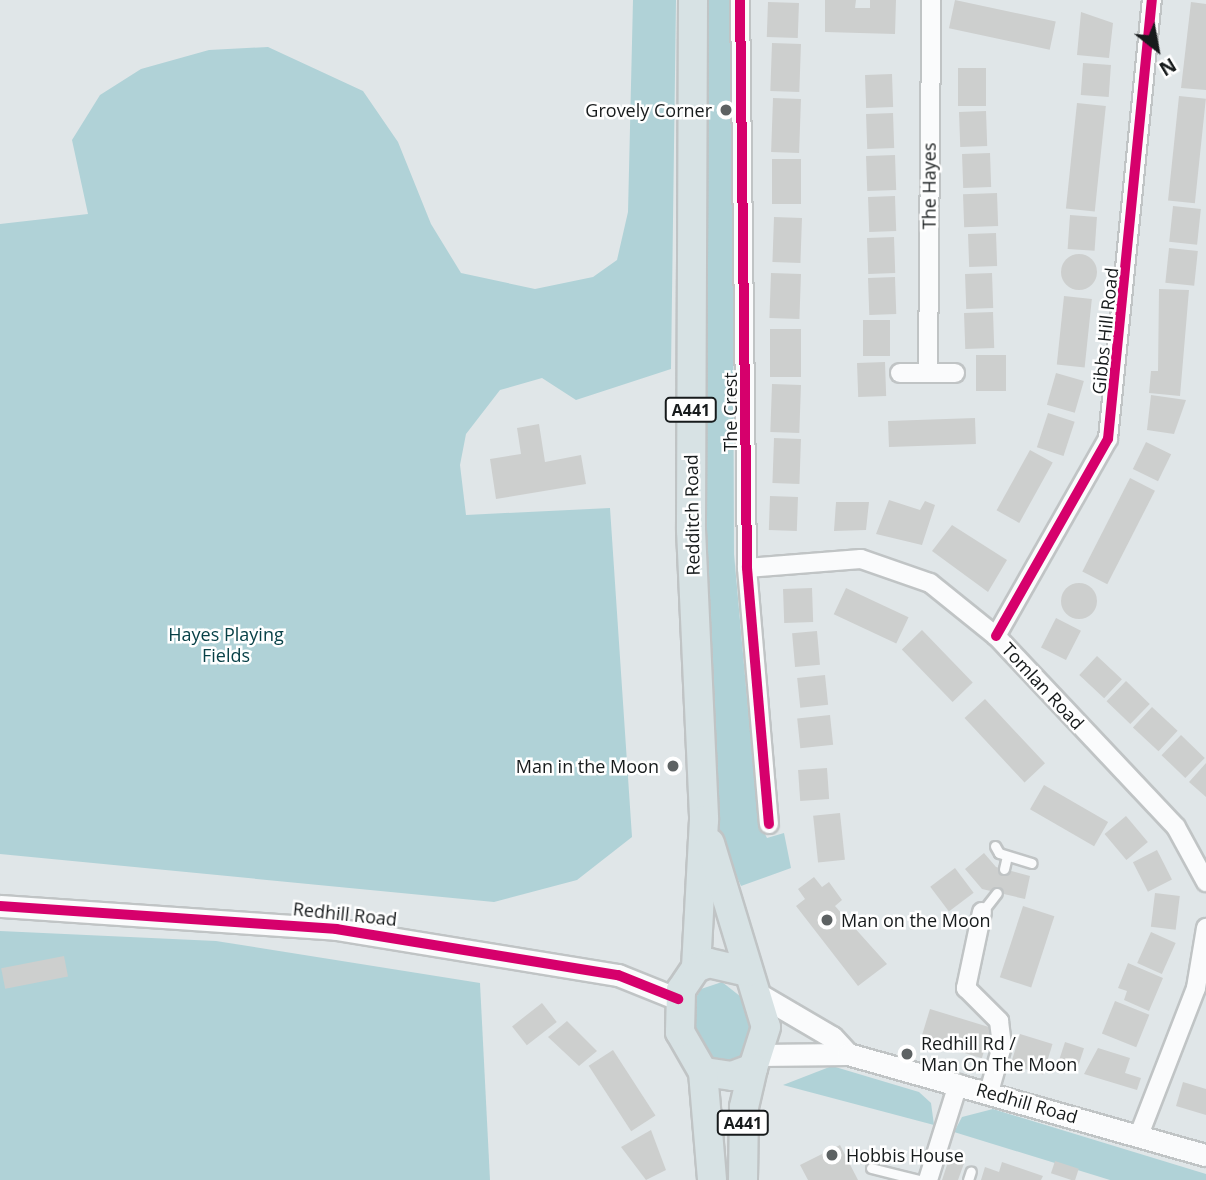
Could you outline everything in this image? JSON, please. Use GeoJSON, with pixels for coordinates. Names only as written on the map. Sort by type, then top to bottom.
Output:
{"type":"FeatureCollection","features":[{"type":"Feature","properties":{"kind":"highway","name":"Redditch Road"},"geometry":{"type":"LineString","coordinates":[[693,0],[691,530],[704,820],[696,968]]}},
{"type":"Feature","properties":{"kind":"highway","name":"Redditch Road"},"geometry":{"type":"LineString","coordinates":[[704,820],[755,984]]}},
{"type":"Feature","properties":{"kind":"highway"},"geometry":{"type":"LineString","coordinates":[[696,968],[718,961],[755,984]]}},
{"type":"Feature","properties":{"kind":"highway","name":"A441"},"geometry":{"type":"LineString","coordinates":[[678,999],[696,968]]}},
{"type":"Feature","properties":{"kind":"highway","name":"A441"},"geometry":{"type":"LineString","coordinates":[[743,1180],[744,1107],[766,1027],[755,984]]}},
{"type":"Feature","properties":{"kind":"highway"},"geometry":{"type":"LineString","coordinates":[[678,999],[680,1032],[703,1072],[712,1180]]}},
{"type":"Feature","properties":{"kind":"highway"},"geometry":{"type":"LineString","coordinates":[[703,1072],[732,1076],[756,1062]]}},
{"type":"Feature","properties":{"kind":"street","name":"The Crest"},"geometry":{"type":"LineString","coordinates":[[740,0],[747,568],[769,824]]}},
{"type":"Feature","properties":{"kind":"street","name":"The Hayes"},"geometry":{"type":"LineString","coordinates":[[928,372],[931,0]]}},
{"type":"Feature","properties":{"kind":"street","name":"Gibbs Hill Road"},"geometry":{"type":"LineString","coordinates":[[996,636],[1108,439],[1152,0]]}},
{"type":"Feature","properties":{"kind":"street"},"geometry":{"type":"LineString","coordinates":[[900,373],[955,373]]}},
{"type":"Feature","properties":{"kind":"street","name":"Tomlan Road"},"geometry":{"type":"LineString","coordinates":[[747,568],[884,563],[930,583],[996,636],[1176,827],[1206,882]]}},
{"type":"Feature","properties":{"kind":"street","name":"Redhill Road"},"geometry":{"type":"LineString","coordinates":[[0,906],[336,929],[581,967],[678,999]]}},
{"type":"Feature","properties":{"kind":"street"},"geometry":{"type":"LineString","coordinates":[[982,912],[968,934],[966,988],[999,1021],[1002,1046],[989,1092]]}},
{"type":"Feature","properties":{"kind":"street"},"geometry":{"type":"LineString","coordinates":[[1139,1135],[1196,988],[1206,928]]}},
{"type":"Feature","properties":{"kind":"street","name":"Redhill Road"},"geometry":{"type":"LineString","coordinates":[[755,984],[832,1037],[848,1054]]}},
{"type":"Feature","properties":{"kind":"street","name":"Redhill Road"},"geometry":{"type":"LineString","coordinates":[[756,1062],[848,1054],[1206,1155]]}},
{"type":"Feature","properties":{"kind":"street"},"geometry":{"type":"LineString","coordinates":[[928,1180],[958,1084]]}},
{"type":"Feature","properties":{"kind":"lane"},"geometry":{"type":"LineString","coordinates":[[995,846],[1007,856],[1031,863]]}},
{"type":"Feature","properties":{"kind":"lane"},"geometry":{"type":"LineString","coordinates":[[1004,869],[1007,856]]}},
{"type":"Feature","properties":{"kind":"lane"},"geometry":{"type":"LineString","coordinates":[[982,912],[997,893]]}},
{"type":"Feature","properties":{"kind":"lane"},"geometry":{"type":"LineString","coordinates":[[871,1168],[919,1180]]}},
{"type":"Feature","properties":{"kind":"green space","name":"Hayes Playing Fields"},"geometry":{"type":"Polygon","coordinates":[[[633,0],[676,0],[671,369],[576,400],[542,378],[500,390],[466,434],[460,465],[466,515],[610,508],[632,837],[577,880],[494,902],[0,854],[0,224],[88,214],[72,140],[100,95],[141,69],[209,50],[268,47],[363,91],[398,142],[431,224],[461,273],[535,289],[593,277],[617,260],[628,212],[633,0]]]}},
{"type":"Feature","properties":{"kind":"green space"},"geometry":{"type":"Polygon","coordinates":[[[701,0],[732,0],[734,554],[758,820],[767,838],[784,833],[791,868],[741,886],[715,827],[700,536],[701,0]]]}},
{"type":"Feature","properties":{"kind":"green space"},"geometry":{"type":"Polygon","coordinates":[[[0,931],[216,941],[480,983],[490,1180],[0,1180],[0,931]]]}},
{"type":"Feature","properties":{"kind":"green space"},"geometry":{"type":"Polygon","coordinates":[[[722,982],[745,1000],[750,1024],[748,1047],[734,1065],[705,1056],[691,1027],[691,1006],[701,989],[722,982]]]}},
{"type":"Feature","properties":{"kind":"green space"},"geometry":{"type":"Polygon","coordinates":[[[832,1066],[919,1092],[931,1103],[934,1125],[783,1085],[832,1066]]]}},
{"type":"Feature","properties":{"kind":"green space"},"geometry":{"type":"Polygon","coordinates":[[[993,1109],[1206,1174],[1206,1180],[1110,1180],[954,1132],[962,1117],[993,1109]]]}},
{"type":"Feature","properties":{"kind":"building"},"geometry":{"type":"Polygon","coordinates":[[[825,0],[856,0],[855,8],[870,8],[870,0],[896,0],[895,34],[825,32],[825,0]]]}},
{"type":"Feature","properties":{"kind":"building"},"geometry":{"type":"Polygon","coordinates":[[[955,0],[1056,21],[1050,50],[949,28],[955,0]]]}},
{"type":"Feature","properties":{"kind":"building"},"geometry":{"type":"Polygon","coordinates":[[[768,2],[799,3],[798,38],[767,37],[768,2]]]}},
{"type":"Feature","properties":{"kind":"building"},"geometry":{"type":"Polygon","coordinates":[[[1191,2],[1206,4],[1206,90],[1181,88],[1191,2]]]}},
{"type":"Feature","properties":{"kind":"building"},"geometry":{"type":"Polygon","coordinates":[[[1081,12],[1113,23],[1109,58],[1077,55],[1081,12]]]}},
{"type":"Feature","properties":{"kind":"building"},"geometry":{"type":"Polygon","coordinates":[[[772,43],[801,44],[799,92],[770,91],[772,43]]]}},
{"type":"Feature","properties":{"kind":"building"},"geometry":{"type":"Polygon","coordinates":[[[1083,63],[1111,65],[1109,97],[1081,95],[1083,63]]]}},
{"type":"Feature","properties":{"kind":"building"},"geometry":{"type":"Polygon","coordinates":[[[958,68],[986,68],[986,106],[958,106],[958,68]]]}},
{"type":"Feature","properties":{"kind":"building"},"geometry":{"type":"Polygon","coordinates":[[[892,74],[893,107],[866,108],[865,75],[892,74]]]}},
{"type":"Feature","properties":{"kind":"building"},"geometry":{"type":"Polygon","coordinates":[[[1179,96],[1206,99],[1195,203],[1168,200],[1179,96]]]}},
{"type":"Feature","properties":{"kind":"building"},"geometry":{"type":"Polygon","coordinates":[[[773,98],[801,99],[799,153],[771,152],[773,98]]]}},
{"type":"Feature","properties":{"kind":"building"},"geometry":{"type":"Polygon","coordinates":[[[1077,103],[1106,106],[1095,211],[1066,208],[1077,103]]]}},
{"type":"Feature","properties":{"kind":"building"},"geometry":{"type":"Polygon","coordinates":[[[986,111],[987,146],[960,147],[959,112],[986,111]]]}},
{"type":"Feature","properties":{"kind":"building"},"geometry":{"type":"Polygon","coordinates":[[[893,113],[894,148],[867,149],[866,114],[893,113]]]}},
{"type":"Feature","properties":{"kind":"building"},"geometry":{"type":"Polygon","coordinates":[[[990,153],[991,187],[963,188],[962,154],[990,153]]]}},
{"type":"Feature","properties":{"kind":"building"},"geometry":{"type":"Polygon","coordinates":[[[895,155],[896,190],[867,191],[866,156],[895,155]]]}},
{"type":"Feature","properties":{"kind":"building"},"geometry":{"type":"Polygon","coordinates":[[[772,159],[801,159],[801,204],[772,204],[772,159]]]}},
{"type":"Feature","properties":{"kind":"building"},"geometry":{"type":"Polygon","coordinates":[[[997,193],[998,226],[964,227],[963,194],[997,193]]]}},
{"type":"Feature","properties":{"kind":"building"},"geometry":{"type":"Polygon","coordinates":[[[895,196],[896,231],[869,232],[868,197],[895,196]]]}},
{"type":"Feature","properties":{"kind":"building"},"geometry":{"type":"Polygon","coordinates":[[[1173,206],[1201,209],[1197,245],[1169,242],[1173,206]]]}},
{"type":"Feature","properties":{"kind":"building"},"geometry":{"type":"Polygon","coordinates":[[[1070,215],[1097,217],[1095,251],[1068,249],[1070,215]]]}},
{"type":"Feature","properties":{"kind":"building"},"geometry":{"type":"Polygon","coordinates":[[[774,217],[802,218],[800,263],[772,262],[774,217]]]}},
{"type":"Feature","properties":{"kind":"building"},"geometry":{"type":"Polygon","coordinates":[[[996,233],[997,266],[969,267],[968,234],[996,233]]]}},
{"type":"Feature","properties":{"kind":"building"},"geometry":{"type":"Polygon","coordinates":[[[894,237],[895,273],[868,274],[867,238],[894,237]]]}},
{"type":"Feature","properties":{"kind":"building"},"geometry":{"type":"Polygon","coordinates":[[[1169,248],[1198,251],[1194,286],[1165,283],[1169,248]]]}},
{"type":"Feature","properties":{"kind":"building"},"geometry":{"type":"Polygon","coordinates":[[[1079,254],[1091,260],[1097,272],[1091,284],[1079,290],[1067,284],[1061,272],[1067,260],[1079,254]]]}},
{"type":"Feature","properties":{"kind":"building"},"geometry":{"type":"Polygon","coordinates":[[[771,273],[801,274],[799,319],[769,318],[771,273]]]}},
{"type":"Feature","properties":{"kind":"building"},"geometry":{"type":"Polygon","coordinates":[[[992,273],[993,308],[966,309],[965,274],[992,273]]]}},
{"type":"Feature","properties":{"kind":"building"},"geometry":{"type":"Polygon","coordinates":[[[895,277],[896,314],[869,315],[868,278],[895,277]]]}},
{"type":"Feature","properties":{"kind":"building"},"geometry":{"type":"Polygon","coordinates":[[[1159,289],[1189,290],[1180,396],[1149,393],[1151,371],[1158,371],[1159,289]]]}},
{"type":"Feature","properties":{"kind":"building"},"geometry":{"type":"Polygon","coordinates":[[[1064,296],[1092,299],[1085,368],[1057,365],[1064,296]]]}},
{"type":"Feature","properties":{"kind":"building"},"geometry":{"type":"Polygon","coordinates":[[[993,312],[994,348],[965,349],[964,313],[993,312]]]}},
{"type":"Feature","properties":{"kind":"building"},"geometry":{"type":"Polygon","coordinates":[[[863,320],[890,320],[890,356],[863,356],[863,320]]]}},
{"type":"Feature","properties":{"kind":"building"},"geometry":{"type":"Polygon","coordinates":[[[770,329],[801,329],[801,377],[770,377],[770,329]]]}},
{"type":"Feature","properties":{"kind":"building"},"geometry":{"type":"Polygon","coordinates":[[[976,355],[1006,355],[1006,391],[976,391],[976,355]]]}},
{"type":"Feature","properties":{"kind":"building"},"geometry":{"type":"Polygon","coordinates":[[[885,362],[886,396],[858,397],[857,363],[885,362]]]}},
{"type":"Feature","properties":{"kind":"building"},"geometry":{"type":"Polygon","coordinates":[[[1056,373],[1084,381],[1075,413],[1047,405],[1056,373]]]}},
{"type":"Feature","properties":{"kind":"building"},"geometry":{"type":"Polygon","coordinates":[[[772,384],[801,385],[799,433],[770,432],[772,384]]]}},
{"type":"Feature","properties":{"kind":"building"},"geometry":{"type":"Polygon","coordinates":[[[1151,395],[1186,400],[1174,434],[1147,430],[1151,395]]]}},
{"type":"Feature","properties":{"kind":"building"},"geometry":{"type":"Polygon","coordinates":[[[1048,413],[1075,422],[1064,456],[1037,447],[1048,413]]]}},
{"type":"Feature","properties":{"kind":"building"},"geometry":{"type":"Polygon","coordinates":[[[975,418],[976,444],[889,447],[888,421],[975,418]]]}},
{"type":"Feature","properties":{"kind":"building"},"geometry":{"type":"Polygon","coordinates":[[[539,424],[545,462],[581,455],[586,484],[496,499],[490,459],[521,454],[517,428],[539,424]]]}},
{"type":"Feature","properties":{"kind":"building"},"geometry":{"type":"Polygon","coordinates":[[[774,438],[801,439],[799,484],[772,483],[774,438]]]}},
{"type":"Feature","properties":{"kind":"building"},"geometry":{"type":"Polygon","coordinates":[[[1146,442],[1171,454],[1158,481],[1133,469],[1146,442]]]}},
{"type":"Feature","properties":{"kind":"building"},"geometry":{"type":"Polygon","coordinates":[[[1030,450],[1053,463],[1019,523],[997,510],[1030,450]]]}},
{"type":"Feature","properties":{"kind":"building"},"geometry":{"type":"Polygon","coordinates":[[[1130,478],[1155,491],[1107,584],[1082,572],[1130,478]]]}},
{"type":"Feature","properties":{"kind":"building"},"geometry":{"type":"Polygon","coordinates":[[[770,496],[798,497],[797,531],[769,530],[770,496]]]}},
{"type":"Feature","properties":{"kind":"building"},"geometry":{"type":"Polygon","coordinates":[[[889,500],[920,510],[925,501],[935,505],[922,545],[876,534],[889,500]]]}},
{"type":"Feature","properties":{"kind":"building"},"geometry":{"type":"Polygon","coordinates":[[[836,502],[869,502],[866,530],[834,531],[836,502]]]}},
{"type":"Feature","properties":{"kind":"building"},"geometry":{"type":"Polygon","coordinates":[[[952,525],[1007,560],[988,592],[932,551],[952,525]]]}},
{"type":"Feature","properties":{"kind":"building"},"geometry":{"type":"Polygon","coordinates":[[[1079,583],[1092,588],[1097,601],[1092,614],[1079,619],[1066,614],[1061,601],[1066,588],[1079,583]]]}},
{"type":"Feature","properties":{"kind":"building"},"geometry":{"type":"Polygon","coordinates":[[[812,588],[813,622],[784,623],[783,589],[812,588]]]}},
{"type":"Feature","properties":{"kind":"building"},"geometry":{"type":"Polygon","coordinates":[[[846,588],[909,617],[896,643],[834,614],[846,588]]]}},
{"type":"Feature","properties":{"kind":"building"},"geometry":{"type":"Polygon","coordinates":[[[1056,618],[1081,631],[1066,660],[1041,647],[1056,618]]]}},
{"type":"Feature","properties":{"kind":"building"},"geometry":{"type":"Polygon","coordinates":[[[922,630],[973,683],[953,702],[902,649],[922,630]]]}},
{"type":"Feature","properties":{"kind":"building"},"geometry":{"type":"Polygon","coordinates":[[[817,631],[820,665],[795,667],[792,633],[817,631]]]}},
{"type":"Feature","properties":{"kind":"building"},"geometry":{"type":"Polygon","coordinates":[[[1097,656],[1122,679],[1104,698],[1079,675],[1097,656]]]}},
{"type":"Feature","properties":{"kind":"building"},"geometry":{"type":"Polygon","coordinates":[[[825,675],[828,705],[800,708],[797,678],[825,675]]]}},
{"type":"Feature","properties":{"kind":"building"},"geometry":{"type":"Polygon","coordinates":[[[1126,681],[1150,704],[1130,724],[1107,701],[1126,681]]]}},
{"type":"Feature","properties":{"kind":"building"},"geometry":{"type":"Polygon","coordinates":[[[985,699],[1045,763],[1025,782],[965,718],[985,699]]]}},
{"type":"Feature","properties":{"kind":"building"},"geometry":{"type":"Polygon","coordinates":[[[1152,707],[1178,731],[1159,751],[1133,727],[1152,707]]]}},
{"type":"Feature","properties":{"kind":"building"},"geometry":{"type":"Polygon","coordinates":[[[830,715],[833,745],[800,748],[797,718],[830,715]]]}},
{"type":"Feature","properties":{"kind":"building"},"geometry":{"type":"Polygon","coordinates":[[[1181,735],[1205,758],[1185,778],[1162,755],[1181,735]]]}},
{"type":"Feature","properties":{"kind":"building"},"geometry":{"type":"Polygon","coordinates":[[[1206,763],[1206,797],[1189,782],[1206,763]]]}},
{"type":"Feature","properties":{"kind":"building"},"geometry":{"type":"Polygon","coordinates":[[[827,768],[829,799],[800,801],[798,770],[827,768]]]}},
{"type":"Feature","properties":{"kind":"building"},"geometry":{"type":"Polygon","coordinates":[[[1044,785],[1108,822],[1094,846],[1030,809],[1044,785]]]}},
{"type":"Feature","properties":{"kind":"building"},"geometry":{"type":"Polygon","coordinates":[[[840,813],[845,860],[818,863],[813,816],[840,813]]]}},
{"type":"Feature","properties":{"kind":"building"},"geometry":{"type":"Polygon","coordinates":[[[1126,816],[1148,842],[1126,860],[1105,834],[1126,816]]]}},
{"type":"Feature","properties":{"kind":"building"},"geometry":{"type":"Polygon","coordinates":[[[1157,850],[1172,879],[1148,892],[1133,862],[1157,850]]]}},
{"type":"Feature","properties":{"kind":"building"},"geometry":{"type":"Polygon","coordinates":[[[984,853],[996,867],[1030,876],[1025,899],[982,889],[965,869],[984,853]]]}},
{"type":"Feature","properties":{"kind":"building"},"geometry":{"type":"Polygon","coordinates":[[[955,868],[974,893],[949,911],[930,887],[955,868]]]}},
{"type":"Feature","properties":{"kind":"building","name":"Man on the Moon"},"geometry":{"type":"Polygon","coordinates":[[[814,877],[822,887],[829,882],[842,900],[835,906],[887,964],[858,986],[796,906],[805,899],[798,889],[814,877]]]}},
{"type":"Feature","properties":{"kind":"building"},"geometry":{"type":"Polygon","coordinates":[[[1155,893],[1180,896],[1176,930],[1151,927],[1155,893]]]}},
{"type":"Feature","properties":{"kind":"building"},"geometry":{"type":"Polygon","coordinates":[[[1023,906],[1054,916],[1031,988],[1000,977],[1023,906]]]}},
{"type":"Feature","properties":{"kind":"building"},"geometry":{"type":"Polygon","coordinates":[[[1151,932],[1176,943],[1162,974],[1137,963],[1151,932]]]}},
{"type":"Feature","properties":{"kind":"building"},"geometry":{"type":"Polygon","coordinates":[[[64,956],[68,977],[5,989],[1,968],[64,956]]]}},
{"type":"Feature","properties":{"kind":"building"},"geometry":{"type":"Polygon","coordinates":[[[1128,963],[1163,978],[1149,1011],[1124,1000],[1127,991],[1118,988],[1128,963]]]}},
{"type":"Feature","properties":{"kind":"building"},"geometry":{"type":"Polygon","coordinates":[[[1115,1001],[1149,1015],[1136,1047],[1102,1033],[1115,1001]]]}},
{"type":"Feature","properties":{"kind":"building"},"geometry":{"type":"Polygon","coordinates":[[[542,1003],[557,1022],[527,1045],[512,1026],[542,1003]]]}},
{"type":"Feature","properties":{"kind":"building"},"geometry":{"type":"Polygon","coordinates":[[[930,1009],[991,1028],[982,1058],[921,1040],[930,1009]]]}},
{"type":"Feature","properties":{"kind":"building"},"geometry":{"type":"Polygon","coordinates":[[[567,1021],[597,1051],[579,1066],[548,1037],[567,1021]]]}},
{"type":"Feature","properties":{"kind":"building"},"geometry":{"type":"Polygon","coordinates":[[[1020,1034],[1053,1044],[1043,1075],[1011,1065],[1020,1034]]]}},
{"type":"Feature","properties":{"kind":"building"},"geometry":{"type":"Polygon","coordinates":[[[1065,1042],[1084,1048],[1077,1071],[1058,1065],[1065,1042]]]}},
{"type":"Feature","properties":{"kind":"building"},"geometry":{"type":"Polygon","coordinates":[[[1098,1048],[1130,1058],[1125,1073],[1141,1078],[1137,1090],[1084,1074],[1098,1048]]]}},
{"type":"Feature","properties":{"kind":"building"},"geometry":{"type":"Polygon","coordinates":[[[613,1050],[655,1115],[631,1131],[589,1066],[613,1050]]]}},
{"type":"Feature","properties":{"kind":"building"},"geometry":{"type":"Polygon","coordinates":[[[1183,1082],[1206,1089],[1206,1115],[1176,1106],[1183,1082]]]}},
{"type":"Feature","properties":{"kind":"building"},"geometry":{"type":"Polygon","coordinates":[[[651,1130],[666,1170],[646,1180],[621,1147],[651,1130]]]}},
{"type":"Feature","properties":{"kind":"building","name":"Hobbis House"},"geometry":{"type":"Polygon","coordinates":[[[840,1145],[858,1180],[808,1180],[800,1165],[840,1145]]]}},
{"type":"Feature","properties":{"kind":"building"},"geometry":{"type":"Polygon","coordinates":[[[951,1153],[966,1158],[958,1180],[942,1180],[951,1153]]]}},
{"type":"Feature","properties":{"kind":"building"},"geometry":{"type":"Polygon","coordinates":[[[1055,1161],[1079,1169],[1075,1180],[1051,1173],[1055,1161]]]}},
{"type":"Feature","properties":{"kind":"building"},"geometry":{"type":"Polygon","coordinates":[[[1002,1162],[1043,1176],[1041,1180],[981,1180],[985,1167],[999,1172],[1002,1162]]]}},
{"type":"Feature","properties":{"kind":"cycle path"},"geometry":{"type":"LineString","coordinates":[[740,0],[747,568],[769,824]]}},
{"type":"Feature","properties":{"kind":"cycle path"},"geometry":{"type":"LineString","coordinates":[[996,636],[1108,439],[1152,0]]}},
{"type":"Feature","properties":{"kind":"cycle path"},"geometry":{"type":"LineString","coordinates":[[0,906],[336,929],[618,975],[678,999]]}},
{"type":"Feature","properties":{"kind":"place","name":"Grovely Corner"},"geometry":{"type":"Point","coordinates":[726,110]}},
{"type":"Feature","properties":{"kind":"place","name":"Man in the Moon"},"geometry":{"type":"Point","coordinates":[673,766]}},
{"type":"Feature","properties":{"kind":"place","name":"Man on the Moon"},"geometry":{"type":"Point","coordinates":[827,920]}},
{"type":"Feature","properties":{"kind":"place","name":"Redhill Rd / Man On The Moon"},"geometry":{"type":"Point","coordinates":[907,1054]}},
{"type":"Feature","properties":{"kind":"place","name":"Hobbis House"},"geometry":{"type":"Point","coordinates":[832,1155]}}]}
